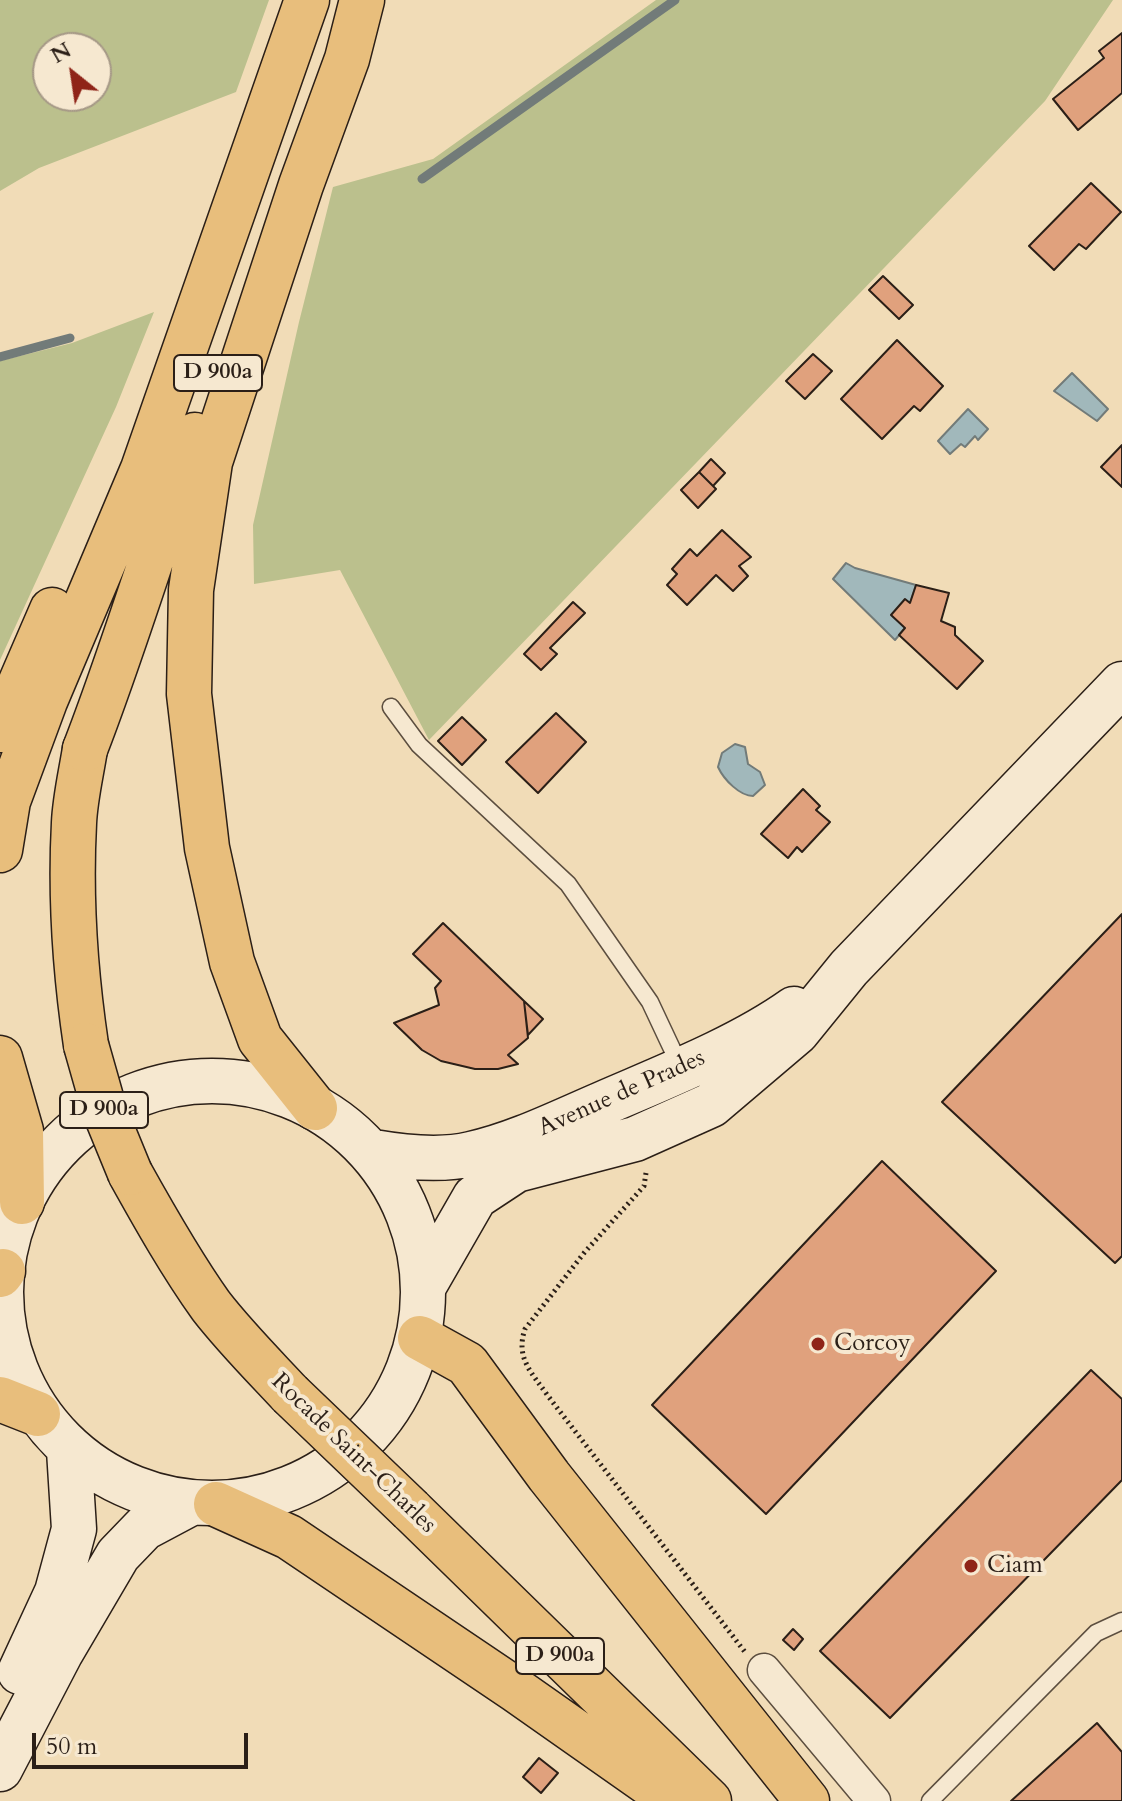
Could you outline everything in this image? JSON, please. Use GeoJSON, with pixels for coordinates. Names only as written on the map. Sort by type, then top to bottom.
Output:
{"type":"FeatureCollection","features":[{"type":"Feature","properties":{"kind":"main road"},"geometry":{"type":"LineString","coordinates":[[0,730],[182,303],[288,0]]}},
{"type":"Feature","properties":{"kind":"main road"},"geometry":{"type":"LineString","coordinates":[[0,850],[8,801],[45,701],[143,469],[307,0]]}},
{"type":"Feature","properties":{"kind":"main road","name":"D 900a"},"geometry":{"type":"LineString","coordinates":[[85,749],[95,663],[322,0]]}},
{"type":"Feature","properties":{"kind":"main road"},"geometry":{"type":"LineString","coordinates":[[315,1108],[260,1039],[232,962],[207,848],[189,694],[191,590],[210,462],[301,185],[347,59],[360,0]]}},
{"type":"Feature","properties":{"kind":"main road","name":"D 900a"},"geometry":{"type":"LineString","coordinates":[[85,749],[115,673],[185,461],[360,0]]}},
{"type":"Feature","properties":{"kind":"main road","name":"Avenue de Prades"},"geometry":{"type":"LineString","coordinates":[[425,1284],[475,1197],[516,1170],[711,1105],[797,1032],[849,968],[1122,684]]}},
{"type":"Feature","properties":{"kind":"main road","name":"Rocade Saint-Charles"},"geometry":{"type":"LineString","coordinates":[[85,749],[74,820],[73,900],[75,973],[86,1045],[105,1112],[130,1173],[179,1257],[212,1307],[290,1394],[709,1801]]}},
{"type":"Feature","properties":{"kind":"main road","name":"Avenue de Prades"},"geometry":{"type":"LineString","coordinates":[[373,1152],[403,1157],[469,1155],[683,1079],[779,1020],[849,968]]}},
{"type":"Feature","properties":{"kind":"main road"},"geometry":{"type":"LineString","coordinates":[[0,1058],[21,1131],[22,1202]]}},
{"type":"Feature","properties":{"kind":"main road"},"geometry":{"type":"LineString","coordinates":[[0,1769],[61,1652],[118,1555],[144,1528],[203,1504],[262,1498],[300,1485],[332,1466],[362,1440],[386,1407],[408,1374],[420,1338],[425,1284],[419,1238],[400,1194],[373,1152],[334,1118],[315,1108],[281,1094],[215,1081],[181,1084],[118,1104],[87,1122],[60,1144],[39,1171],[22,1202],[1,1273],[2,1320],[19,1407],[69,1450],[124,1486],[203,1504],[289,1537],[674,1801]]}},
{"type":"Feature","properties":{"kind":"main road"},"geometry":{"type":"LineString","coordinates":[[420,1338],[467,1364],[549,1476],[807,1801]]}},
{"type":"Feature","properties":{"kind":"main road"},"geometry":{"type":"LineString","coordinates":[[0,1715],[57,1592],[74,1529],[69,1450]]}},
{"type":"Feature","properties":{"kind":"street"},"geometry":{"type":"LineString","coordinates":[[764,1670],[874,1801]]}},
{"type":"Feature","properties":{"kind":"lane"},"geometry":{"type":"LineString","coordinates":[[391,707],[419,745],[568,884],[650,1002],[683,1079]]}},
{"type":"Feature","properties":{"kind":"lane"},"geometry":{"type":"LineString","coordinates":[[930,1801],[1096,1633],[1122,1621]]}},
{"type":"Feature","properties":{"kind":"path"},"geometry":{"type":"LineString","coordinates":[[622,1134],[647,1168],[644,1186],[584,1253],[525,1329],[520,1343],[524,1361],[736,1644],[764,1670]]}},
{"type":"Feature","properties":{"kind":"green space"},"geometry":{"type":"Polygon","coordinates":[[[0,0],[269,0],[236,92],[39,168],[0,191],[0,0]]]}},
{"type":"Feature","properties":{"kind":"green space"},"geometry":{"type":"Polygon","coordinates":[[[656,0],[1113,0],[1045,101],[429,740],[340,570],[254,584],[253,525],[333,187],[433,159],[656,0]]]}},
{"type":"Feature","properties":{"kind":"green space"},"geometry":{"type":"Polygon","coordinates":[[[154,312],[116,407],[0,660],[0,361],[72,343],[154,312]]]}},
{"type":"Feature","properties":{"kind":"water"},"geometry":{"type":"Polygon","coordinates":[[[1072,373],[1108,409],[1097,421],[1054,391],[1072,373]]]}},
{"type":"Feature","properties":{"kind":"water"},"geometry":{"type":"Polygon","coordinates":[[[968,409],[988,429],[978,440],[975,436],[965,447],[961,444],[950,454],[938,441],[968,409]]]}},
{"type":"Feature","properties":{"kind":"water"},"geometry":{"type":"Polygon","coordinates":[[[846,563],[916,585],[910,603],[905,600],[905,628],[895,640],[833,579],[846,563]]]}},
{"type":"Feature","properties":{"kind":"water"},"geometry":{"type":"Polygon","coordinates":[[[735,744],[745,747],[748,764],[760,772],[765,785],[753,796],[733,786],[718,767],[722,753],[735,744]]]}},
{"type":"Feature","properties":{"kind":"building"},"geometry":{"type":"Polygon","coordinates":[[[1122,33],[1122,93],[1078,130],[1053,99],[1104,58],[1099,51],[1122,33]]]}},
{"type":"Feature","properties":{"kind":"building"},"geometry":{"type":"Polygon","coordinates":[[[1091,183],[1121,212],[1086,249],[1079,244],[1054,270],[1029,246],[1091,183]]]}},
{"type":"Feature","properties":{"kind":"building"},"geometry":{"type":"Polygon","coordinates":[[[883,276],[913,305],[899,319],[869,290],[883,276]]]}},
{"type":"Feature","properties":{"kind":"building"},"geometry":{"type":"Polygon","coordinates":[[[897,340],[943,386],[920,411],[914,406],[882,439],[841,399],[897,340]]]}},
{"type":"Feature","properties":{"kind":"building"},"geometry":{"type":"Polygon","coordinates":[[[813,354],[832,371],[805,399],[786,381],[813,354]]]}},
{"type":"Feature","properties":{"kind":"building"},"geometry":{"type":"Polygon","coordinates":[[[1122,445],[1122,487],[1101,467],[1122,445]]]}},
{"type":"Feature","properties":{"kind":"building"},"geometry":{"type":"Polygon","coordinates":[[[711,459],[725,473],[713,486],[699,472],[711,459]]]}},
{"type":"Feature","properties":{"kind":"building"},"geometry":{"type":"Polygon","coordinates":[[[699,472],[716,489],[698,508],[681,490],[699,472]]]}},
{"type":"Feature","properties":{"kind":"building"},"geometry":{"type":"Polygon","coordinates":[[[722,530],[751,557],[739,566],[748,576],[733,591],[716,575],[687,605],[667,585],[677,574],[672,569],[690,549],[697,556],[722,530]]]}},
{"type":"Feature","properties":{"kind":"building"},"geometry":{"type":"Polygon","coordinates":[[[916,585],[949,593],[941,621],[955,627],[955,635],[983,661],[957,689],[899,635],[905,628],[891,615],[905,599],[910,603],[916,585]]]}},
{"type":"Feature","properties":{"kind":"building"},"geometry":{"type":"Polygon","coordinates":[[[573,602],[585,613],[550,648],[557,654],[541,670],[524,654],[573,602]]]}},
{"type":"Feature","properties":{"kind":"building"},"geometry":{"type":"Polygon","coordinates":[[[556,713],[586,742],[538,793],[506,762],[556,713]]]}},
{"type":"Feature","properties":{"kind":"building"},"geometry":{"type":"Polygon","coordinates":[[[462,717],[486,740],[462,765],[438,741],[462,717]]]}},
{"type":"Feature","properties":{"kind":"building"},"geometry":{"type":"Polygon","coordinates":[[[803,789],[820,806],[816,810],[830,822],[802,852],[797,847],[788,858],[761,834],[803,789]]]}},
{"type":"Feature","properties":{"kind":"building"},"geometry":{"type":"Polygon","coordinates":[[[1122,914],[1122,1256],[1115,1263],[942,1102],[1122,914]]]}},
{"type":"Feature","properties":{"kind":"building"},"geometry":{"type":"Polygon","coordinates":[[[443,923],[524,1001],[528,1038],[508,1055],[518,1064],[498,1069],[475,1069],[441,1061],[422,1050],[394,1023],[439,1005],[435,988],[441,981],[413,954],[443,923]]]}},
{"type":"Feature","properties":{"kind":"building"},"geometry":{"type":"Polygon","coordinates":[[[524,1001],[543,1019],[528,1035],[524,1001]]]}},
{"type":"Feature","properties":{"kind":"building","name":"Corcoy"},"geometry":{"type":"Polygon","coordinates":[[[882,1161],[996,1271],[766,1514],[652,1405],[882,1161]]]}},
{"type":"Feature","properties":{"kind":"building","name":"Ciam"},"geometry":{"type":"Polygon","coordinates":[[[1091,1370],[1122,1399],[1122,1480],[890,1718],[820,1651],[1091,1370]]]}},
{"type":"Feature","properties":{"kind":"building"},"geometry":{"type":"Polygon","coordinates":[[[793,1629],[803,1639],[794,1650],[783,1640],[793,1629]]]}},
{"type":"Feature","properties":{"kind":"building"},"geometry":{"type":"Polygon","coordinates":[[[1097,1723],[1122,1752],[1122,1801],[1011,1801],[1097,1723]]]}},
{"type":"Feature","properties":{"kind":"building"},"geometry":{"type":"Polygon","coordinates":[[[539,1758],[558,1773],[541,1793],[523,1777],[539,1758]]]}},
{"type":"Feature","properties":{"kind":"waterway"},"geometry":{"type":"LineString","coordinates":[[422,179],[675,0]]}},
{"type":"Feature","properties":{"kind":"waterway"},"geometry":{"type":"LineString","coordinates":[[0,357],[70,338]]}},
{"type":"Feature","properties":{"kind":"place","name":"Corcoy"},"geometry":{"type":"Point","coordinates":[818,1344]}},
{"type":"Feature","properties":{"kind":"place","name":"Ciam"},"geometry":{"type":"Point","coordinates":[971,1566]}}]}
